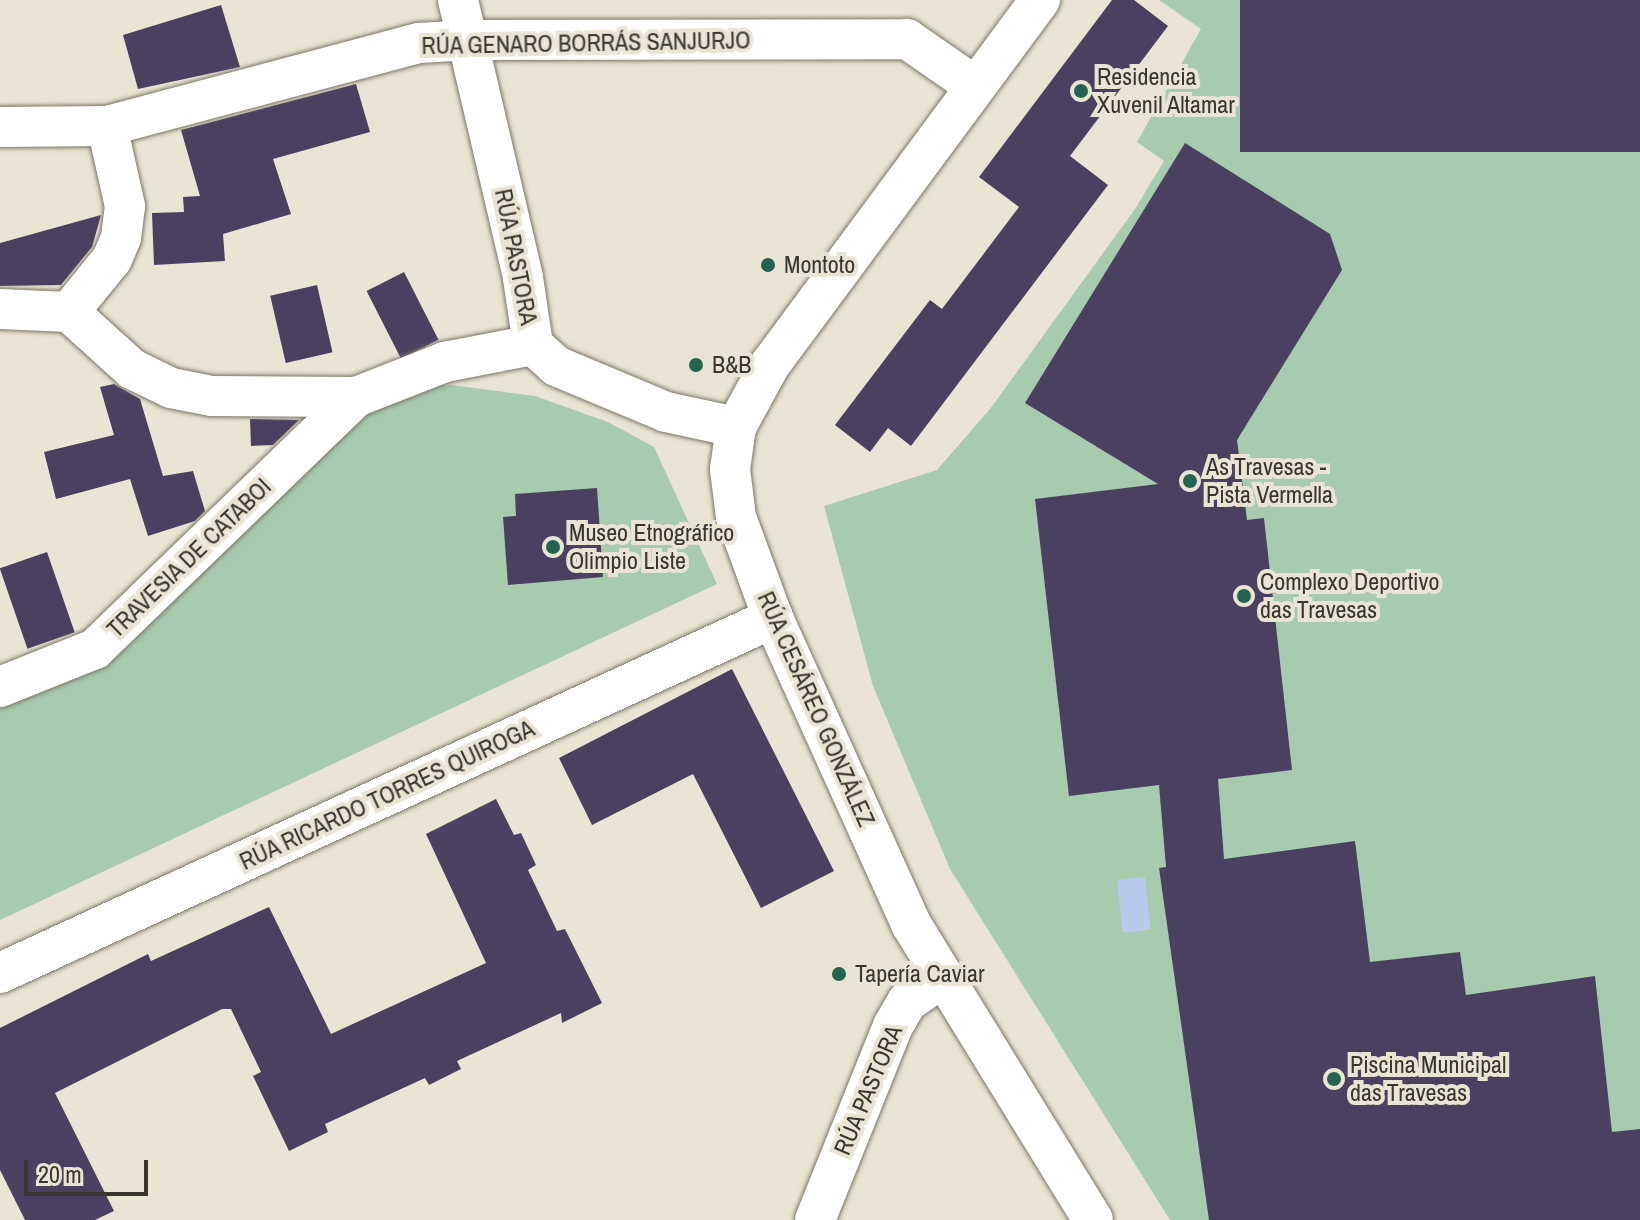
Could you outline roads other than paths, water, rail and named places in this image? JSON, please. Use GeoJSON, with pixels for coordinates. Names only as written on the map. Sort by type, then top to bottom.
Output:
{"type":"FeatureCollection","features":[{"type":"Feature","properties":{"kind":"street","name":"RÚA PASTORA"},"geometry":{"type":"LineString","coordinates":[[458,0],[523,278],[533,345],[556,366],[666,412],[736,427]]}},
{"type":"Feature","properties":{"kind":"street","name":"RÚA CESÁREO GONZÁLEZ"},"geometry":{"type":"LineString","coordinates":[[1040,0],[771,363],[736,427],[730,469],[736,517],[773,618],[911,924],[1093,1220]]}},
{"type":"Feature","properties":{"kind":"street","name":"RÚA GENARO BORRÁS SANJURJO"},"geometry":{"type":"LineString","coordinates":[[0,127],[107,126],[420,43],[469,40],[907,39],[975,86]]}},
{"type":"Feature","properties":{"kind":"street"},"geometry":{"type":"LineString","coordinates":[[69,312],[112,259],[121,238],[125,206],[107,126]]}},
{"type":"Feature","properties":{"kind":"street"},"geometry":{"type":"LineString","coordinates":[[0,309],[69,312],[132,369],[171,388],[212,396],[356,397],[445,362],[533,345]]}},
{"type":"Feature","properties":{"kind":"street","name":"TRAVESIA DE CATABOI"},"geometry":{"type":"LineString","coordinates":[[0,687],[95,649],[356,397]]}},
{"type":"Feature","properties":{"kind":"street","name":"RÚA RICARDO TORRES QUIROGA"},"geometry":{"type":"LineString","coordinates":[[0,973],[773,618]]}},
{"type":"Feature","properties":{"kind":"street","name":"RÚA PASTORA"},"geometry":{"type":"LineString","coordinates":[[815,1220],[893,1026],[907,1002],[943,977]]}},
{"type":"Feature","properties":{"kind":"water"},"geometry":{"type":"Polygon","coordinates":[[[1145,877],[1151,930],[1123,933],[1117,880],[1145,877]]]}},
{"type":"Feature","properties":{"kind":"place","name":"Residencia Xuvenil Altamar"},"geometry":{"type":"Point","coordinates":[1081,91]}},
{"type":"Feature","properties":{"kind":"place","name":"Montoto"},"geometry":{"type":"Point","coordinates":[768,265]}},
{"type":"Feature","properties":{"kind":"place","name":"B&B"},"geometry":{"type":"Point","coordinates":[696,365]}},
{"type":"Feature","properties":{"kind":"place","name":"As Travesas - Pista Vermella"},"geometry":{"type":"Point","coordinates":[1190,481]}},
{"type":"Feature","properties":{"kind":"place","name":"Museo Etnográfico Olimpio Liste"},"geometry":{"type":"Point","coordinates":[553,547]}},
{"type":"Feature","properties":{"kind":"place","name":"Complexo Deportivo das Travesas"},"geometry":{"type":"Point","coordinates":[1244,596]}},
{"type":"Feature","properties":{"kind":"place","name":"Tapería Caviar"},"geometry":{"type":"Point","coordinates":[839,974]}},
{"type":"Feature","properties":{"kind":"place","name":"Piscina Municipal das Travesas"},"geometry":{"type":"Point","coordinates":[1334,1079]}}]}
